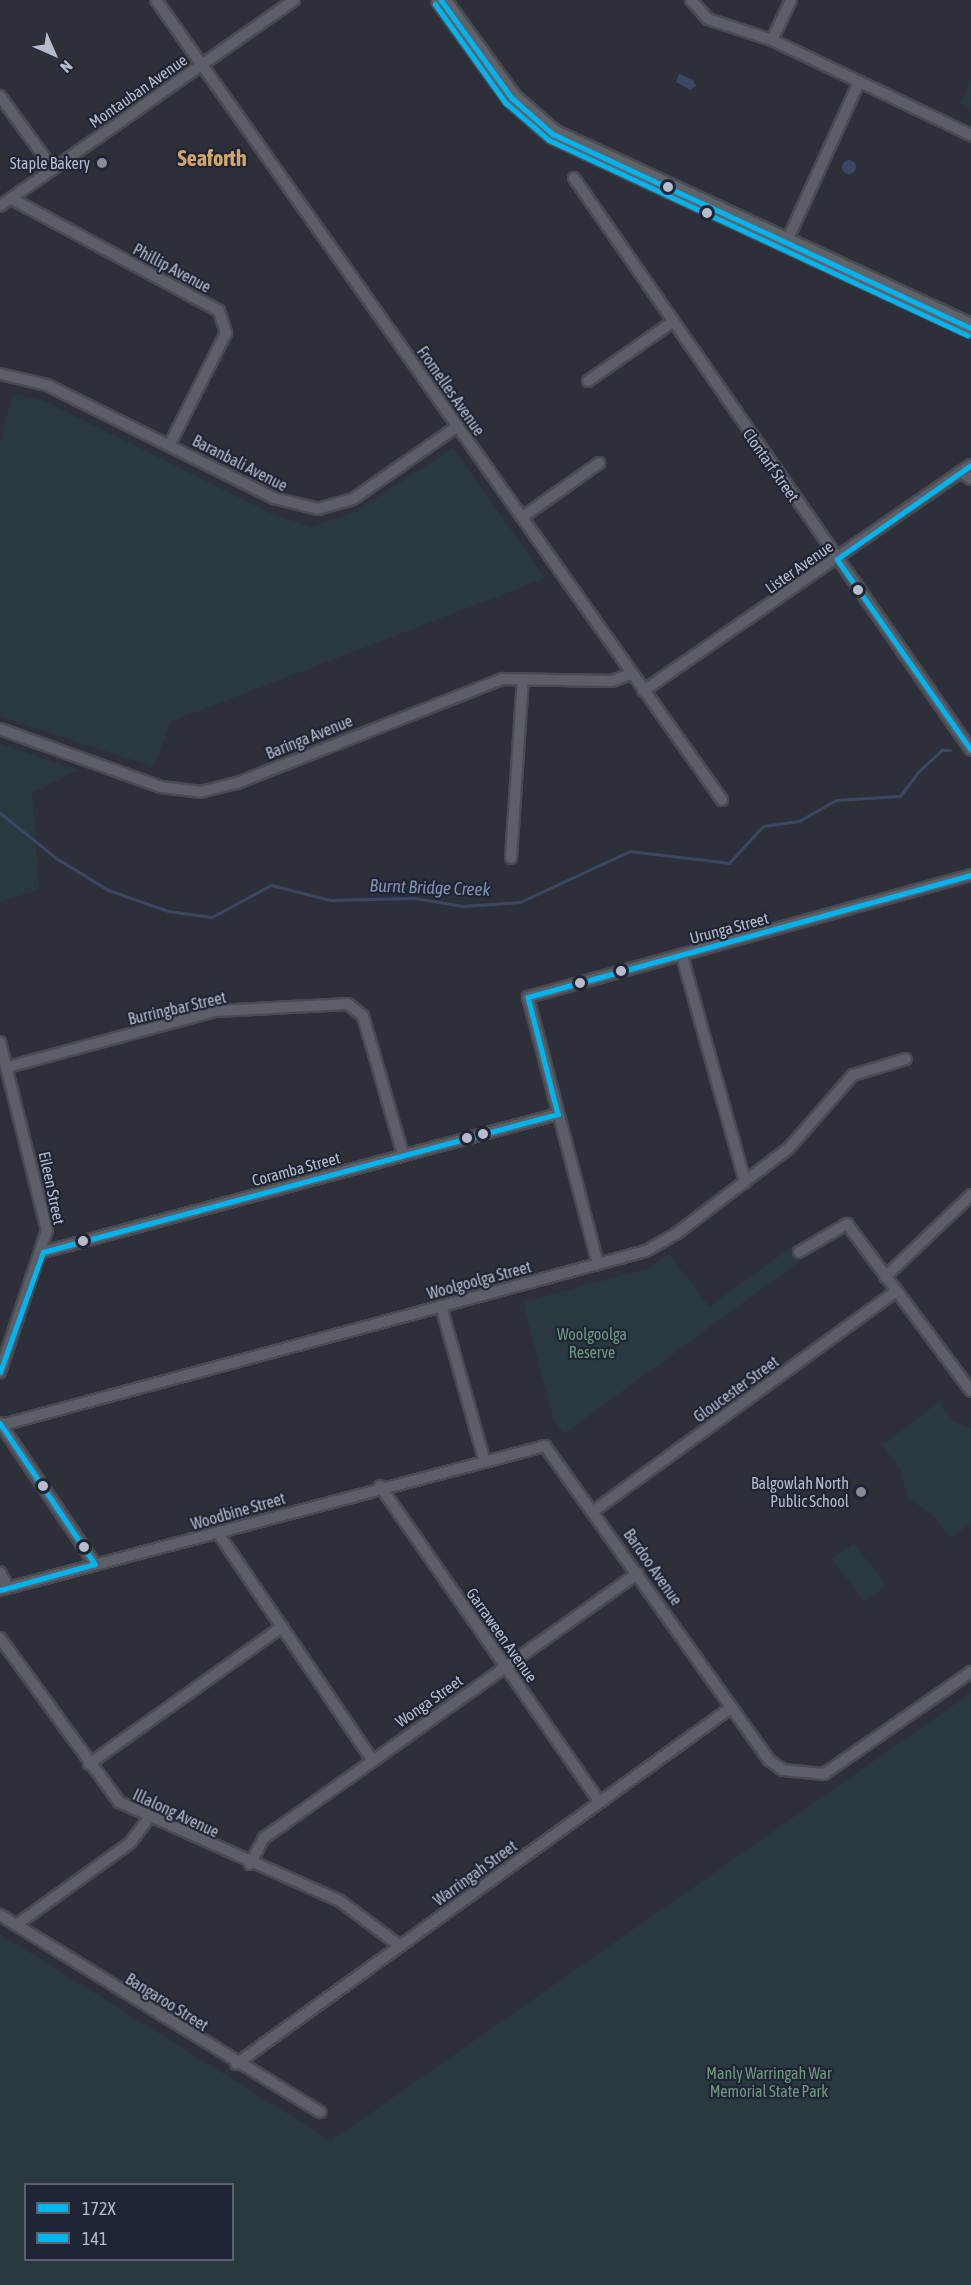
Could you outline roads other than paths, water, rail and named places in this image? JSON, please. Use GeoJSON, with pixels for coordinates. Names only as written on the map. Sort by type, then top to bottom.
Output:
{"type":"FeatureCollection","features":[{"type":"Feature","properties":{"kind":"main road"},"geometry":{"type":"LineString","coordinates":[[441,0],[498,82],[532,119],[572,146],[787,241],[971,328]]}},
{"type":"Feature","properties":{"kind":"street","name":"Fromelles Avenue"},"geometry":{"type":"LineString","coordinates":[[156,0],[204,63],[458,426],[524,516],[643,691],[722,800]]}},
{"type":"Feature","properties":{"kind":"street","name":"Montauban Avenue"},"geometry":{"type":"LineString","coordinates":[[0,206],[294,0]]}},
{"type":"Feature","properties":{"kind":"street"},"geometry":{"type":"LineString","coordinates":[[691,0],[708,19],[772,40],[971,135]]}},
{"type":"Feature","properties":{"kind":"street"},"geometry":{"type":"LineString","coordinates":[[772,40],[791,0]]}},
{"type":"Feature","properties":{"kind":"street"},"geometry":{"type":"LineString","coordinates":[[787,241],[859,82]]}},
{"type":"Feature","properties":{"kind":"street"},"geometry":{"type":"LineString","coordinates":[[0,96],[52,169]]}},
{"type":"Feature","properties":{"kind":"street","name":"Clontarf Street"},"geometry":{"type":"LineString","coordinates":[[574,178],[671,323],[971,750]]}},
{"type":"Feature","properties":{"kind":"street","name":"Phillip Avenue"},"geometry":{"type":"LineString","coordinates":[[12,199],[219,310],[226,333],[170,444]]}},
{"type":"Feature","properties":{"kind":"street"},"geometry":{"type":"LineString","coordinates":[[588,381],[671,323]]}},
{"type":"Feature","properties":{"kind":"street","name":"Baranbali Avenue"},"geometry":{"type":"LineString","coordinates":[[0,374],[47,385],[170,444],[274,498],[318,509],[353,499],[458,426]]}},
{"type":"Feature","properties":{"kind":"street"},"geometry":{"type":"LineString","coordinates":[[524,516],[599,463]]}},
{"type":"Feature","properties":{"kind":"street","name":"Lister Avenue"},"geometry":{"type":"LineString","coordinates":[[643,691],[971,465]]}},
{"type":"Feature","properties":{"kind":"street"},"geometry":{"type":"LineString","coordinates":[[960,472],[971,479]]}},
{"type":"Feature","properties":{"kind":"street","name":"Baringa Avenue"},"geometry":{"type":"LineString","coordinates":[[0,729],[161,787],[200,792],[237,783],[477,687],[523,678],[612,681],[632,674]]}},
{"type":"Feature","properties":{"kind":"street"},"geometry":{"type":"LineString","coordinates":[[511,858],[523,678]]}},
{"type":"Feature","properties":{"kind":"street","name":"Urunga Street"},"geometry":{"type":"LineString","coordinates":[[558,1114],[528,997],[971,875]]}},
{"type":"Feature","properties":{"kind":"street"},"geometry":{"type":"LineString","coordinates":[[682,956],[745,1182]]}},
{"type":"Feature","properties":{"kind":"street","name":"Burringbar Street"},"geometry":{"type":"LineString","coordinates":[[8,1067],[216,1011],[337,1002],[356,1008],[403,1155]]}},
{"type":"Feature","properties":{"kind":"street","name":"Eileen Street"},"geometry":{"type":"LineString","coordinates":[[0,1042],[46,1221],[43,1252],[0,1372]]}},
{"type":"Feature","properties":{"kind":"street","name":"Woolgoolga Street"},"geometry":{"type":"LineString","coordinates":[[1,1424],[646,1251],[676,1234],[789,1148],[853,1076],[906,1059]]}},
{"type":"Feature","properties":{"kind":"street"},"geometry":{"type":"LineString","coordinates":[[558,1114],[598,1264]]}},
{"type":"Feature","properties":{"kind":"street","name":"Coramba Street"},"geometry":{"type":"LineString","coordinates":[[43,1252],[558,1114]]}},
{"type":"Feature","properties":{"kind":"street"},"geometry":{"type":"LineString","coordinates":[[885,1277],[971,1195]]}},
{"type":"Feature","properties":{"kind":"street"},"geometry":{"type":"LineString","coordinates":[[799,1252],[847,1224],[895,1292],[971,1391]]}},
{"type":"Feature","properties":{"kind":"street","name":"Gloucester Street"},"geometry":{"type":"LineString","coordinates":[[595,1510],[895,1292]]}},
{"type":"Feature","properties":{"kind":"street"},"geometry":{"type":"LineString","coordinates":[[441,1306],[484,1459]]}},
{"type":"Feature","properties":{"kind":"street"},"geometry":{"type":"LineString","coordinates":[[1,1424],[95,1563]]}},
{"type":"Feature","properties":{"kind":"street","name":"Bardoo Avenue"},"geometry":{"type":"LineString","coordinates":[[484,1459],[545,1446],[595,1510],[769,1760],[800,1776],[824,1774],[971,1672]]}},
{"type":"Feature","properties":{"kind":"street","name":"Woodbine Street"},"geometry":{"type":"LineString","coordinates":[[4,1589],[95,1563],[218,1533],[380,1486],[484,1459]]}},
{"type":"Feature","properties":{"kind":"street","name":"Garraween Avenue"},"geometry":{"type":"LineString","coordinates":[[380,1486],[600,1802]]}},
{"type":"Feature","properties":{"kind":"street"},"geometry":{"type":"LineString","coordinates":[[218,1533],[372,1760]]}},
{"type":"Feature","properties":{"kind":"street"},"geometry":{"type":"LineString","coordinates":[[0,1572],[4,1589]]}},
{"type":"Feature","properties":{"kind":"street","name":"Wonga Street"},"geometry":{"type":"LineString","coordinates":[[250,1864],[264,1838],[505,1665],[638,1573]]}},
{"type":"Feature","properties":{"kind":"street"},"geometry":{"type":"LineString","coordinates":[[89,1764],[282,1627]]}},
{"type":"Feature","properties":{"kind":"street","name":"Illalong Avenue"},"geometry":{"type":"LineString","coordinates":[[0,1638],[89,1764],[119,1802],[148,1819],[340,1901],[400,1946]]}},
{"type":"Feature","properties":{"kind":"street","name":"Warringah Street"},"geometry":{"type":"LineString","coordinates":[[236,2064],[732,1707]]}},
{"type":"Feature","properties":{"kind":"street"},"geometry":{"type":"LineString","coordinates":[[16,1925],[130,1843],[148,1819]]}},
{"type":"Feature","properties":{"kind":"street","name":"Bangaroo Street"},"geometry":{"type":"LineString","coordinates":[[0,1915],[236,2064],[320,2112]]}},
{"type":"Feature","properties":{"kind":"water"},"geometry":{"type":"Polygon","coordinates":[[[679,74],[693,80],[696,86],[690,90],[676,82],[679,74]]]}},
{"type":"Feature","properties":{"kind":"water"},"geometry":{"type":"Polygon","coordinates":[[[849,160],[854,162],[856,167],[854,172],[849,174],[844,172],[842,167],[844,162],[849,160]]]}},
{"type":"Feature","properties":{"kind":"waterway","name":"Burnt Bridge Creek"},"geometry":{"type":"LineString","coordinates":[[0,813],[56,858],[108,890],[168,911],[212,917],[271,885],[330,900],[415,898],[462,906],[520,902],[630,851],[729,863],[763,826],[799,821],[836,800],[900,796],[918,772],[942,750],[950,750]]}},
{"type":"Feature","properties":{"kind":"place","name":"Staple Bakery"},"geometry":{"type":"Point","coordinates":[102,163]}},
{"type":"Feature","properties":{"kind":"place","name":"Balgowlah North Public School"},"geometry":{"type":"Point","coordinates":[861,1492]}},
{"type":"Feature","properties":{"kind":"district","name":"Seaforth"},"geometry":{"type":"Point","coordinates":[212,159]}},
{"type":"Feature","properties":{"kind":"park label","name":"Woolgoolga Reserve"},"geometry":{"type":"Point","coordinates":[592,1343]}},
{"type":"Feature","properties":{"kind":"park label","name":"Manly Warringah War Memorial State Park"},"geometry":{"type":"Point","coordinates":[769,2082]}}]}
